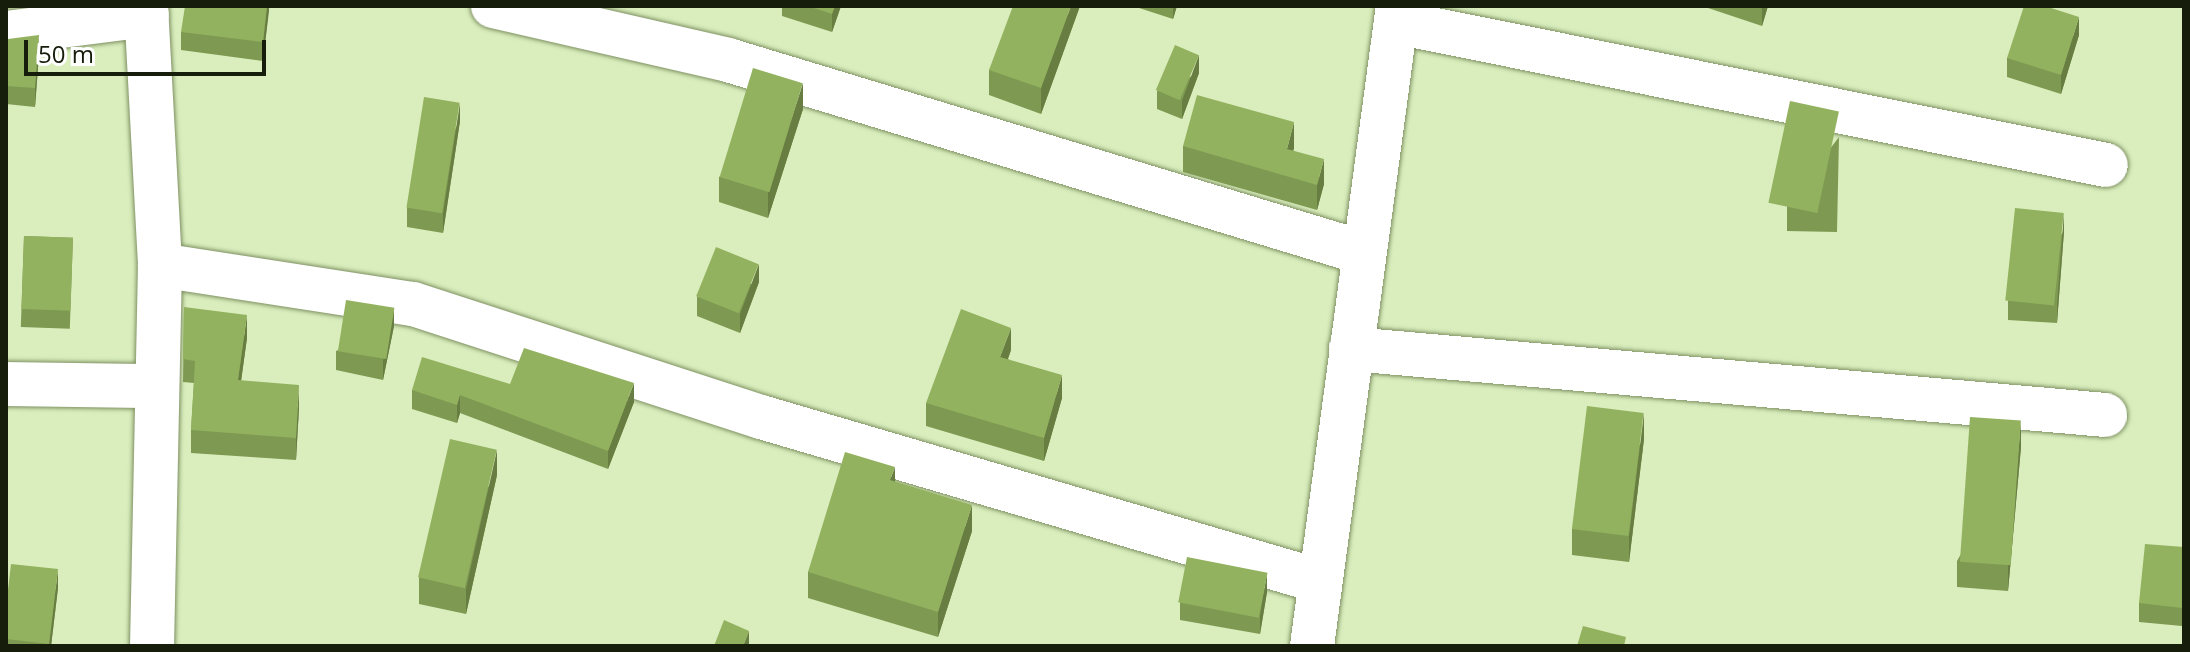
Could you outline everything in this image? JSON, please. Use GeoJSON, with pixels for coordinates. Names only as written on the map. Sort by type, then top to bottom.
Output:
{"type":"FeatureCollection","features":[{"type":"Feature","properties":{"kind":"street"},"geometry":{"type":"LineString","coordinates":[[493,6],[728,60],[1364,253]]}},
{"type":"Feature","properties":{"kind":"street"},"geometry":{"type":"LineString","coordinates":[[6,33],[147,11],[160,265],[152,646]]}},
{"type":"Feature","properties":{"kind":"street"},"geometry":{"type":"LineString","coordinates":[[1312,646],[1397,14],[2106,165]]}},
{"type":"Feature","properties":{"kind":"street"},"geometry":{"type":"LineString","coordinates":[[160,265],[413,304],[761,417],[1319,581]]}},
{"type":"Feature","properties":{"kind":"street"},"geometry":{"type":"LineString","coordinates":[[1351,349],[2105,415]]}},
{"type":"Feature","properties":{"kind":"street"},"geometry":{"type":"LineString","coordinates":[[6,384],[157,386]]}},
{"type":"Feature","properties":{"kind":"building"},"geometry":{"type":"Polygon","coordinates":[[[185,6],[267,6],[263,42],[181,32],[185,6]]]}},
{"type":"Feature","properties":{"kind":"building"},"geometry":{"type":"Polygon","coordinates":[[[808,6],[835,6],[832,14],[808,6]]]}},
{"type":"Feature","properties":{"kind":"building"},"geometry":{"type":"Polygon","coordinates":[[[1013,6],[1071,6],[1041,88],[989,70],[1013,6]]]}},
{"type":"Feature","properties":{"kind":"building"},"geometry":{"type":"Polygon","coordinates":[[[2024,6],[2045,6],[2079,17],[2061,75],[2007,58],[2024,6]]]}},
{"type":"Feature","properties":{"kind":"building"},"geometry":{"type":"Polygon","coordinates":[[[39,35],[35,88],[6,86],[6,38],[39,35]]]}},
{"type":"Feature","properties":{"kind":"building"},"geometry":{"type":"Polygon","coordinates":[[[1175,45],[1199,55],[1180,100],[1156,90],[1175,45]]]}},
{"type":"Feature","properties":{"kind":"building"},"geometry":{"type":"Polygon","coordinates":[[[753,68],[803,83],[769,192],[720,177],[753,68]]]}},
{"type":"Feature","properties":{"kind":"building"},"geometry":{"type":"Polygon","coordinates":[[[1197,95],[1294,122],[1287,149],[1324,159],[1317,185],[1183,146],[1197,95]]]}},
{"type":"Feature","properties":{"kind":"building"},"geometry":{"type":"Polygon","coordinates":[[[424,97],[460,103],[442,213],[406,208],[424,97]]]}},
{"type":"Feature","properties":{"kind":"building"},"geometry":{"type":"Polygon","coordinates":[[[1790,101],[1839,111],[1817,213],[1768,203],[1790,101]]]}},
{"type":"Feature","properties":{"kind":"building"},"geometry":{"type":"Polygon","coordinates":[[[2015,208],[2064,213],[2054,306],[2005,300],[2015,208]]]}},
{"type":"Feature","properties":{"kind":"building"},"geometry":{"type":"Polygon","coordinates":[[[24,236],[73,238],[70,311],[21,309],[24,236]]]}},
{"type":"Feature","properties":{"kind":"building"},"geometry":{"type":"Polygon","coordinates":[[[716,247],[759,264],[739,313],[696,296],[716,247]]]}},
{"type":"Feature","properties":{"kind":"building"},"geometry":{"type":"Polygon","coordinates":[[[346,300],[394,308],[386,359],[338,351],[346,300]]]}},
{"type":"Feature","properties":{"kind":"building"},"geometry":{"type":"Polygon","coordinates":[[[184,307],[247,315],[238,380],[299,385],[296,438],[191,430],[195,361],[183,359],[184,307]]]}},
{"type":"Feature","properties":{"kind":"building"},"geometry":{"type":"Polygon","coordinates":[[[961,309],[1011,328],[1000,357],[1062,375],[1044,438],[926,403],[961,309]]]}},
{"type":"Feature","properties":{"kind":"building"},"geometry":{"type":"Polygon","coordinates":[[[524,348],[634,383],[608,451],[460,395],[457,405],[412,390],[422,357],[510,384],[524,348]]]}},
{"type":"Feature","properties":{"kind":"building"},"geometry":{"type":"Polygon","coordinates":[[[1587,406],[1644,413],[1628,536],[1572,529],[1587,406]]]}},
{"type":"Feature","properties":{"kind":"building"},"geometry":{"type":"Polygon","coordinates":[[[1970,417],[2021,421],[2011,565],[1960,562],[1970,417]]]}},
{"type":"Feature","properties":{"kind":"building"},"geometry":{"type":"Polygon","coordinates":[[[450,439],[497,450],[465,588],[418,577],[450,439]]]}},
{"type":"Feature","properties":{"kind":"building"},"geometry":{"type":"Polygon","coordinates":[[[845,452],[895,467],[890,480],[972,505],[938,612],[808,572],[845,452]]]}},
{"type":"Feature","properties":{"kind":"building"},"geometry":{"type":"Polygon","coordinates":[[[2145,544],[2184,547],[2182,608],[2139,603],[2145,544]]]}},
{"type":"Feature","properties":{"kind":"building"},"geometry":{"type":"Polygon","coordinates":[[[1187,557],[1267,573],[1259,618],[1178,602],[1187,557]]]}},
{"type":"Feature","properties":{"kind":"building"},"geometry":{"type":"Polygon","coordinates":[[[11,564],[58,569],[49,644],[6,639],[11,564]]]}},
{"type":"Feature","properties":{"kind":"building"},"geometry":{"type":"Polygon","coordinates":[[[724,620],[749,631],[743,646],[714,646],[724,620]]]}},
{"type":"Feature","properties":{"kind":"building"},"geometry":{"type":"Polygon","coordinates":[[[1583,626],[1626,637],[1624,646],[1577,646],[1583,626]]]}}]}
